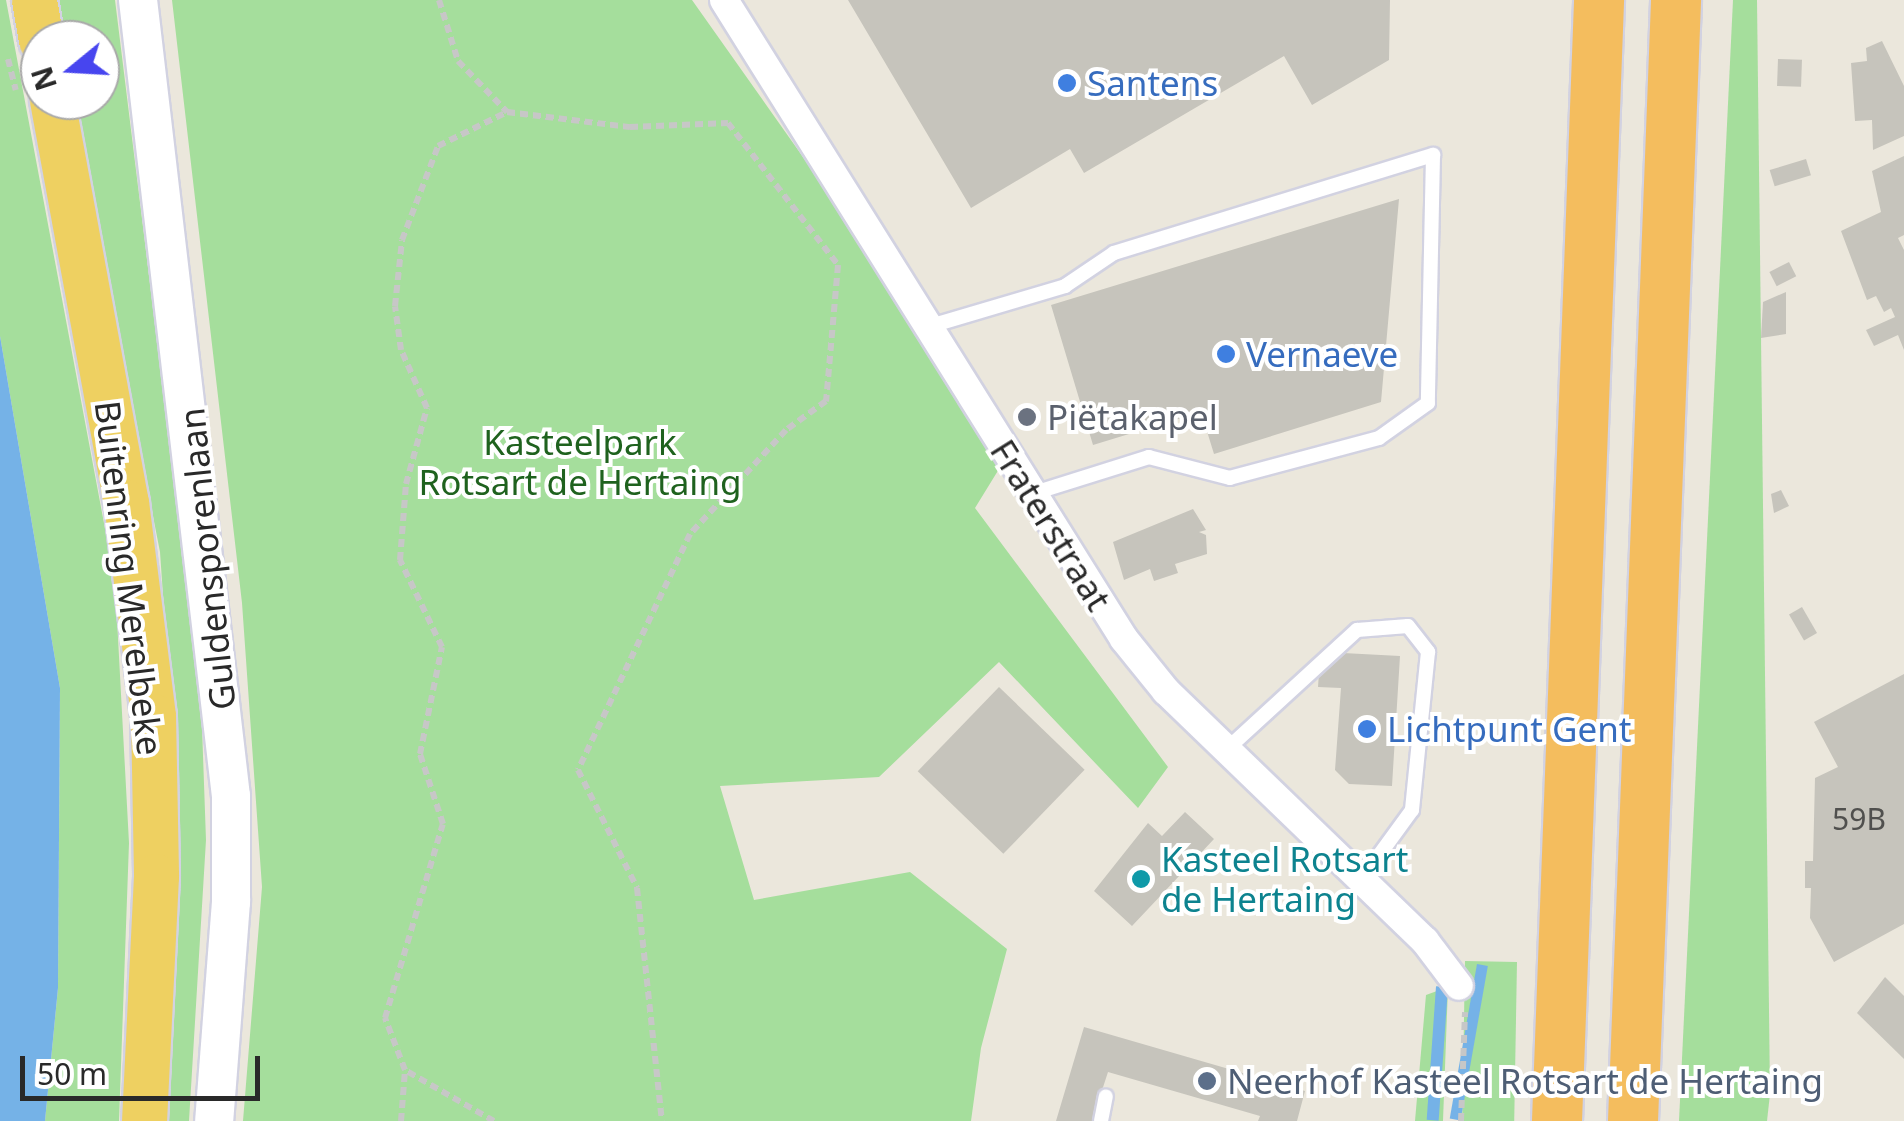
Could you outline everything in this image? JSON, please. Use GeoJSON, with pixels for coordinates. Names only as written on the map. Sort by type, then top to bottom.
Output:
{"type":"FeatureCollection","features":[{"type":"Feature","properties":{"kind":"highway"},"geometry":{"type":"LineString","coordinates":[[1557,1121],[1599,0]]}},
{"type":"Feature","properties":{"kind":"highway"},"geometry":{"type":"LineString","coordinates":[[1633,1121],[1676,0]]}},
{"type":"Feature","properties":{"kind":"highway","name":"Buitenring Merelbeke"},"geometry":{"type":"LineString","coordinates":[[39,120],[126,502],[152,716],[156,876],[144,1121]]}},
{"type":"Feature","properties":{"kind":"main road","name":"Guldensporenlaan"},"geometry":{"type":"LineString","coordinates":[[138,0],[231,796],[231,902],[214,1121]]}},
{"type":"Feature","properties":{"kind":"street","name":"Fraterstraat"},"geometry":{"type":"LineString","coordinates":[[724,0],[1030,494],[1124,638],[1226,750],[1425,942],[1459,986]]}},
{"type":"Feature","properties":{"kind":"lane"},"geometry":{"type":"LineString","coordinates":[[926,327],[1064,286],[1114,253],[1433,154],[1428,403],[1379,438],[1230,478],[1150,457],[1030,494]]}},
{"type":"Feature","properties":{"kind":"lane"},"geometry":{"type":"LineString","coordinates":[[1226,750],[1357,630],[1408,626],[1428,652],[1412,810],[1361,880]]}},
{"type":"Feature","properties":{"kind":"lane"},"geometry":{"type":"LineString","coordinates":[[1101,1121],[1106,1096]]}},
{"type":"Feature","properties":{"kind":"path"},"geometry":{"type":"LineString","coordinates":[[440,0],[458,61],[507,112]]}},
{"type":"Feature","properties":{"kind":"path"},"geometry":{"type":"LineString","coordinates":[[401,1121],[405,1070],[385,1018],[443,824],[420,754],[442,647],[400,560],[406,484],[427,408],[401,350],[395,306],[402,240],[438,146],[507,112],[630,127],[728,123],[838,265],[826,401],[786,430],[690,534],[578,770],[637,888],[662,1121]]}},
{"type":"Feature","properties":{"kind":"path"},"geometry":{"type":"LineString","coordinates":[[1459,986],[1466,1036],[1461,1121]]}},
{"type":"Feature","properties":{"kind":"path"},"geometry":{"type":"LineString","coordinates":[[405,1070],[494,1121]]}},
{"type":"Feature","properties":{"kind":"green space"},"geometry":{"type":"Polygon","coordinates":[[[0,0],[6,0],[20,75],[20,120],[28,120],[115,582],[129,843],[119,1121],[45,1121],[58,988],[60,688],[0,336],[0,0]]]}},
{"type":"Feature","properties":{"kind":"green space"},"geometry":{"type":"Polygon","coordinates":[[[53,0],[115,0],[117,20],[57,20],[53,0]]]}},
{"type":"Feature","properties":{"kind":"green space","name":"Kasteelpark Rotsart de Hertaing"},"geometry":{"type":"Polygon","coordinates":[[[172,0],[692,0],[856,232],[999,469],[975,508],[1168,767],[1138,808],[999,662],[879,777],[720,786],[754,900],[910,872],[1007,949],[981,1048],[971,1121],[243,1121],[262,887],[242,603],[172,0]]]}},
{"type":"Feature","properties":{"kind":"green space"},"geometry":{"type":"Polygon","coordinates":[[[1733,0],[1757,0],[1770,1094],[1767,1121],[1679,1121],[1733,0]]]}},
{"type":"Feature","properties":{"kind":"green space"},"geometry":{"type":"Polygon","coordinates":[[[120,41],[202,727],[206,840],[189,1121],[167,1121],[176,782],[160,552],[76,120],[120,120],[120,41]]]}},
{"type":"Feature","properties":{"kind":"green space"},"geometry":{"type":"Polygon","coordinates":[[[1465,961],[1517,962],[1514,1121],[1462,1121],[1465,961]]]}},
{"type":"Feature","properties":{"kind":"green space"},"geometry":{"type":"Polygon","coordinates":[[[1448,987],[1443,1121],[1415,1121],[1426,995],[1448,987]]]}},
{"type":"Feature","properties":{"kind":"water"},"geometry":{"type":"Polygon","coordinates":[[[0,336],[60,688],[58,988],[45,1121],[0,1121],[0,336]]]}},
{"type":"Feature","properties":{"kind":"water"},"geometry":{"type":"Polygon","coordinates":[[[1477,964],[1488,966],[1461,1121],[1450,1119],[1477,964]]]}},
{"type":"Feature","properties":{"kind":"water"},"geometry":{"type":"Polygon","coordinates":[[[1436,986],[1448,987],[1439,1121],[1427,1120],[1436,986]]]}},
{"type":"Feature","properties":{"kind":"building","name":"Santens"},"geometry":{"type":"Polygon","coordinates":[[[848,0],[1390,0],[1389,60],[1312,105],[1284,56],[1084,173],[1070,149],[971,208],[848,0]]]}},
{"type":"Feature","properties":{"kind":"building"},"geometry":{"type":"Polygon","coordinates":[[[1882,41],[1904,86],[1904,136],[1873,150],[1872,120],[1855,121],[1851,63],[1867,61],[1866,48],[1882,41]]]}},
{"type":"Feature","properties":{"kind":"building"},"geometry":{"type":"Polygon","coordinates":[[[1778,59],[1802,60],[1801,87],[1777,86],[1778,59]]]}},
{"type":"Feature","properties":{"kind":"building"},"geometry":{"type":"Polygon","coordinates":[[[1904,156],[1904,235],[1898,238],[1904,250],[1904,350],[1898,335],[1874,346],[1866,330],[1895,317],[1891,308],[1884,312],[1876,296],[1867,300],[1841,231],[1881,212],[1872,171],[1904,156]]]}},
{"type":"Feature","properties":{"kind":"building"},"geometry":{"type":"Polygon","coordinates":[[[1806,159],[1811,175],[1775,186],[1770,170],[1806,159]]]}},
{"type":"Feature","properties":{"kind":"building","name":"Vernaeve"},"geometry":{"type":"Polygon","coordinates":[[[1399,199],[1381,402],[1214,454],[1201,412],[1093,445],[1051,305],[1399,199]]]}},
{"type":"Feature","properties":{"kind":"building"},"geometry":{"type":"Polygon","coordinates":[[[1789,262],[1796,276],[1777,286],[1769,272],[1789,262]]]}},
{"type":"Feature","properties":{"kind":"building"},"geometry":{"type":"Polygon","coordinates":[[[1786,292],[1786,334],[1761,338],[1763,302],[1786,292]]]}},
{"type":"Feature","properties":{"kind":"building"},"geometry":{"type":"Polygon","coordinates":[[[1781,490],[1789,506],[1774,513],[1771,494],[1781,490]]]}},
{"type":"Feature","properties":{"kind":"building"},"geometry":{"type":"Polygon","coordinates":[[[1193,509],[1206,530],[1199,532],[1206,535],[1207,554],[1175,564],[1178,573],[1154,581],[1150,569],[1124,580],[1113,542],[1193,509]]]}},
{"type":"Feature","properties":{"kind":"building"},"geometry":{"type":"Polygon","coordinates":[[[1802,607],[1817,633],[1804,640],[1789,614],[1802,607]]]}},
{"type":"Feature","properties":{"kind":"building","name":"Lichtpunt Gent"},"geometry":{"type":"Polygon","coordinates":[[[1343,653],[1400,656],[1392,786],[1349,784],[1335,770],[1341,688],[1318,687],[1319,672],[1343,653]]]}},
{"type":"Feature","properties":{"kind":"building"},"geometry":{"type":"Polygon","coordinates":[[[1904,674],[1904,924],[1834,962],[1810,918],[1811,888],[1805,888],[1805,861],[1813,861],[1815,778],[1838,767],[1814,722],[1904,674]]]}},
{"type":"Feature","properties":{"kind":"building"},"geometry":{"type":"Polygon","coordinates":[[[999,687],[1085,770],[1003,854],[918,771],[999,687]]]}},
{"type":"Feature","properties":{"kind":"building","name":"Kasteel Rotsart de Hertaing"},"geometry":{"type":"Polygon","coordinates":[[[1185,812],[1214,839],[1132,926],[1094,891],[1148,823],[1162,836],[1185,812]]]}},
{"type":"Feature","properties":{"kind":"building"},"geometry":{"type":"Polygon","coordinates":[[[1885,977],[1904,996],[1904,1059],[1857,1013],[1885,977]]]}},
{"type":"Feature","properties":{"kind":"building","name":"Neerhof Kasteel Rotsart de Hertaing"},"geometry":{"type":"Polygon","coordinates":[[[1084,1027],[1305,1091],[1297,1121],[1258,1121],[1260,1116],[1108,1072],[1092,1121],[1056,1121],[1084,1027]]]}},
{"type":"Feature","properties":{"kind":"place","name":"Santens"},"geometry":{"type":"Point","coordinates":[1067,83]}},
{"type":"Feature","properties":{"kind":"place","name":"Vernaeve"},"geometry":{"type":"Point","coordinates":[1226,354]}},
{"type":"Feature","properties":{"kind":"place","name":"Piëtakapel"},"geometry":{"type":"Point","coordinates":[1027,417]}},
{"type":"Feature","properties":{"kind":"place","name":"Lichtpunt Gent"},"geometry":{"type":"Point","coordinates":[1367,729]}},
{"type":"Feature","properties":{"kind":"place","name":"Kasteel Rotsart de Hertaing"},"geometry":{"type":"Point","coordinates":[1141,879]}},
{"type":"Feature","properties":{"kind":"place","name":"Neerhof Kasteel Rotsart de Hertaing"},"geometry":{"type":"Point","coordinates":[1207,1081]}}]}
